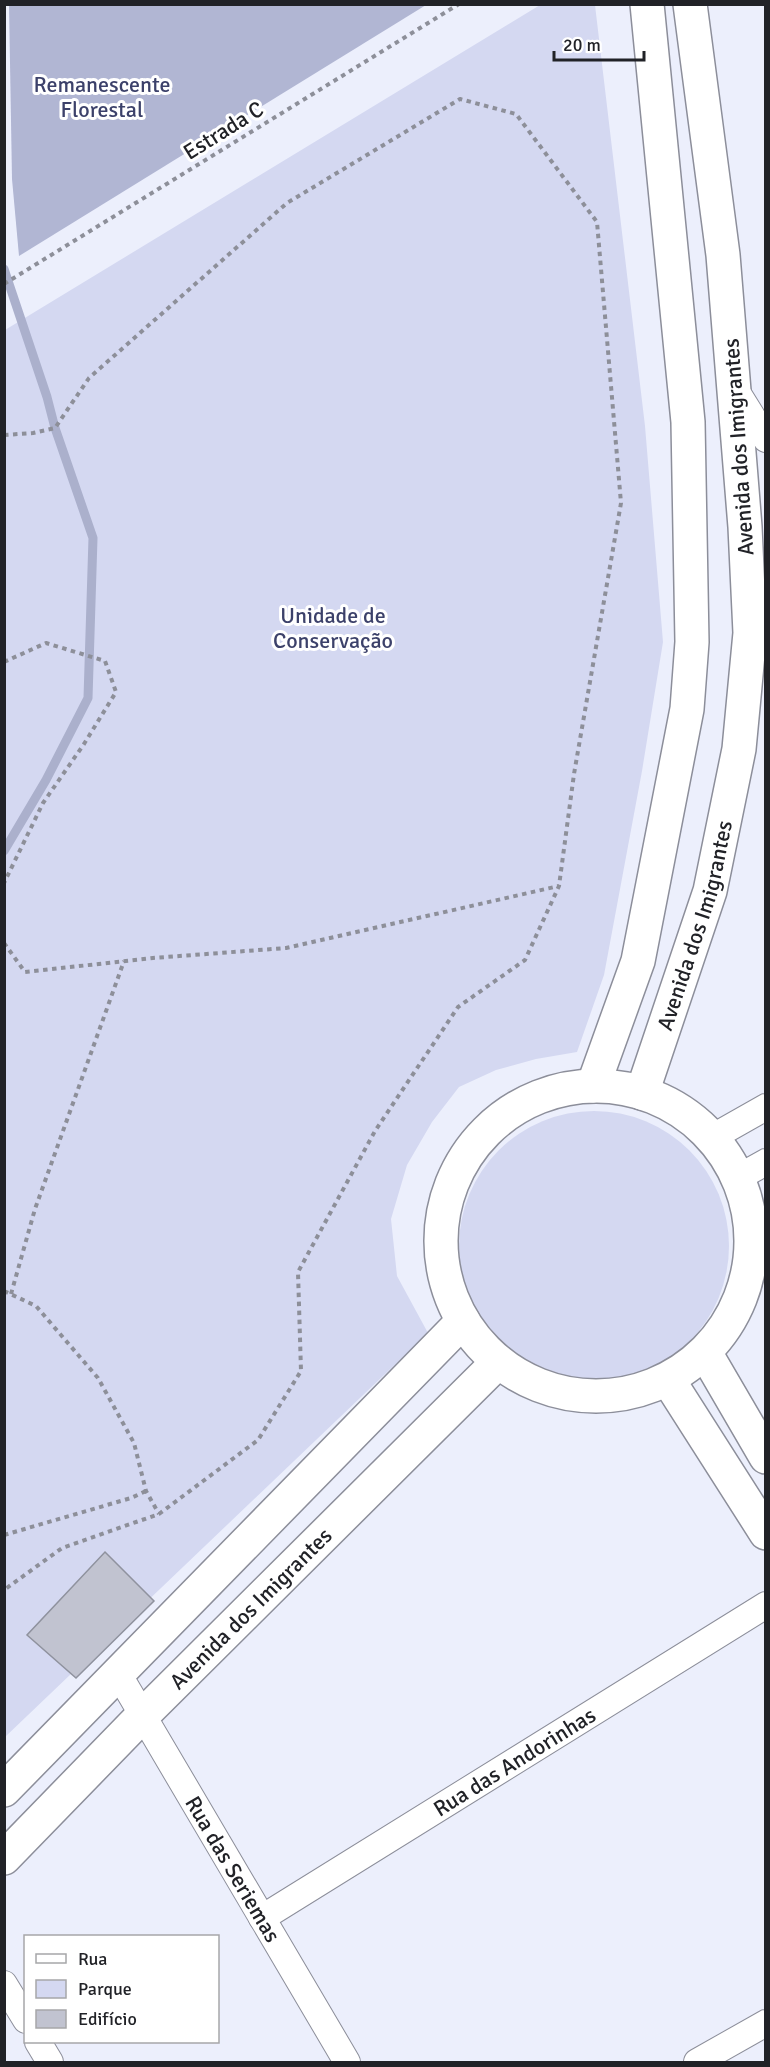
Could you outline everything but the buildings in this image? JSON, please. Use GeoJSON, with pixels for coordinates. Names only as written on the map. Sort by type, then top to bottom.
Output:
{"type":"FeatureCollection","features":[{"type":"Feature","properties":{"kind":"street","name":"Avenida dos Imigrantes"},"geometry":{"type":"LineString","coordinates":[[593,1086],[638,961],[687,709],[692,642],[688,423],[647,4]]}},
{"type":"Feature","properties":{"kind":"street","name":"Avenida dos Imigrantes"},"geometry":{"type":"LineString","coordinates":[[642,1093],[710,891],[739,749],[750,633],[738,422],[723,255],[690,4]]}},
{"type":"Feature","properties":{"kind":"street"},"geometry":{"type":"LineString","coordinates":[[735,388],[765,439]]}},
{"type":"Feature","properties":{"kind":"street"},"geometry":{"type":"LineString","coordinates":[[688,423],[738,422]]}},
{"type":"Feature","properties":{"kind":"street"},"geometry":{"type":"LineString","coordinates":[[593,1086],[642,1093],[681,1113],[752,1170],[749,1265],[738,1303],[706,1354],[689,1372],[669,1381],[610,1395],[570,1394],[532,1382],[498,1362],[479,1343],[463,1321],[446,1284],[440,1244],[444,1203],[459,1166],[483,1133],[515,1108],[552,1092],[593,1086]]}},
{"type":"Feature","properties":{"kind":"street"},"geometry":{"type":"LineString","coordinates":[[712,1137],[765,1107]]}},
{"type":"Feature","properties":{"kind":"street","name":"Avenida dos Imigrantes"},"geometry":{"type":"LineString","coordinates":[[4,1790],[463,1321]]}},
{"type":"Feature","properties":{"kind":"street"},"geometry":{"type":"LineString","coordinates":[[706,1354],[765,1457]]}},
{"type":"Feature","properties":{"kind":"street","name":"Avenida dos Imigrantes"},"geometry":{"type":"LineString","coordinates":[[4,1858],[142,1716],[498,1362]]}},
{"type":"Feature","properties":{"kind":"street"},"geometry":{"type":"LineString","coordinates":[[669,1381],[765,1533]]}},
{"type":"Feature","properties":{"kind":"street","name":"Rua das Andorinhas"},"geometry":{"type":"LineString","coordinates":[[262,1918],[765,1605]]}},
{"type":"Feature","properties":{"kind":"street","name":"Rua das Seriemas"},"geometry":{"type":"LineString","coordinates":[[118,1675],[347,2062]]}},
{"type":"Feature","properties":{"kind":"street"},"geometry":{"type":"LineString","coordinates":[[4,1984],[24,2017]]}},
{"type":"Feature","properties":{"kind":"street"},"geometry":{"type":"LineString","coordinates":[[697,2062],[765,2023]]}},
{"type":"Feature","properties":{"kind":"street"},"geometry":{"type":"LineString","coordinates":[[39,2043],[50,2062]]}},
{"type":"Feature","properties":{"kind":"path","name":"Estrada C"},"geometry":{"type":"LineString","coordinates":[[4,284],[459,4]]}},
{"type":"Feature","properties":{"kind":"path"},"geometry":{"type":"LineString","coordinates":[[4,435],[33,433],[55,428],[89,378],[287,203],[460,99],[516,114],[597,222],[621,503],[574,774],[559,886],[525,960],[458,1007],[375,1131],[298,1272],[301,1371],[258,1440],[159,1514],[62,1548],[4,1590]]}},
{"type":"Feature","properties":{"kind":"path"},"geometry":{"type":"LineString","coordinates":[[4,662],[46,643],[105,662],[116,692],[44,803],[4,883]]}},
{"type":"Feature","properties":{"kind":"path"},"geometry":{"type":"LineString","coordinates":[[4,943],[26,972],[286,948],[559,886]]}},
{"type":"Feature","properties":{"kind":"path"},"geometry":{"type":"LineString","coordinates":[[11,1294],[35,1209],[124,962]]}},
{"type":"Feature","properties":{"kind":"path"},"geometry":{"type":"LineString","coordinates":[[4,1291],[36,1306],[98,1378],[134,1443],[146,1491],[159,1514]]}},
{"type":"Feature","properties":{"kind":"path"},"geometry":{"type":"LineString","coordinates":[[4,1535],[131,1498],[146,1491]]}},
{"type":"Feature","properties":{"kind":"green space","name":"Remanescente Florestal"},"geometry":{"type":"Polygon","coordinates":[[[9,4],[426,5],[19,256],[12,179],[9,4]]]}},
{"type":"Feature","properties":{"kind":"green space","name":"Unidade de Conservação"},"geometry":{"type":"Polygon","coordinates":[[[540,5],[595,5],[645,426],[663,642],[642,771],[604,975],[577,1052],[536,1059],[496,1070],[459,1087],[432,1122],[407,1165],[391,1219],[397,1276],[428,1333],[5,1737],[5,330],[540,5]]]}},
{"type":"Feature","properties":{"kind":"green space"},"geometry":{"type":"Polygon","coordinates":[[[607,1111],[646,1121],[669,1133],[690,1150],[707,1171],[719,1194],[727,1220],[729,1246],[727,1272],[719,1298],[707,1321],[690,1342],[669,1359],[646,1371],[607,1381],[581,1381],[542,1371],[530,1365],[508,1351],[489,1332],[469,1298],[461,1272],[459,1233],[469,1194],[475,1182],[489,1160],[508,1141],[542,1121],[568,1113],[607,1111]]]}},
{"type":"Feature","properties":{"kind":"waterway"},"geometry":{"type":"LineString","coordinates":[[4,269],[93,538],[88,698],[46,780],[4,851]]}}]}
